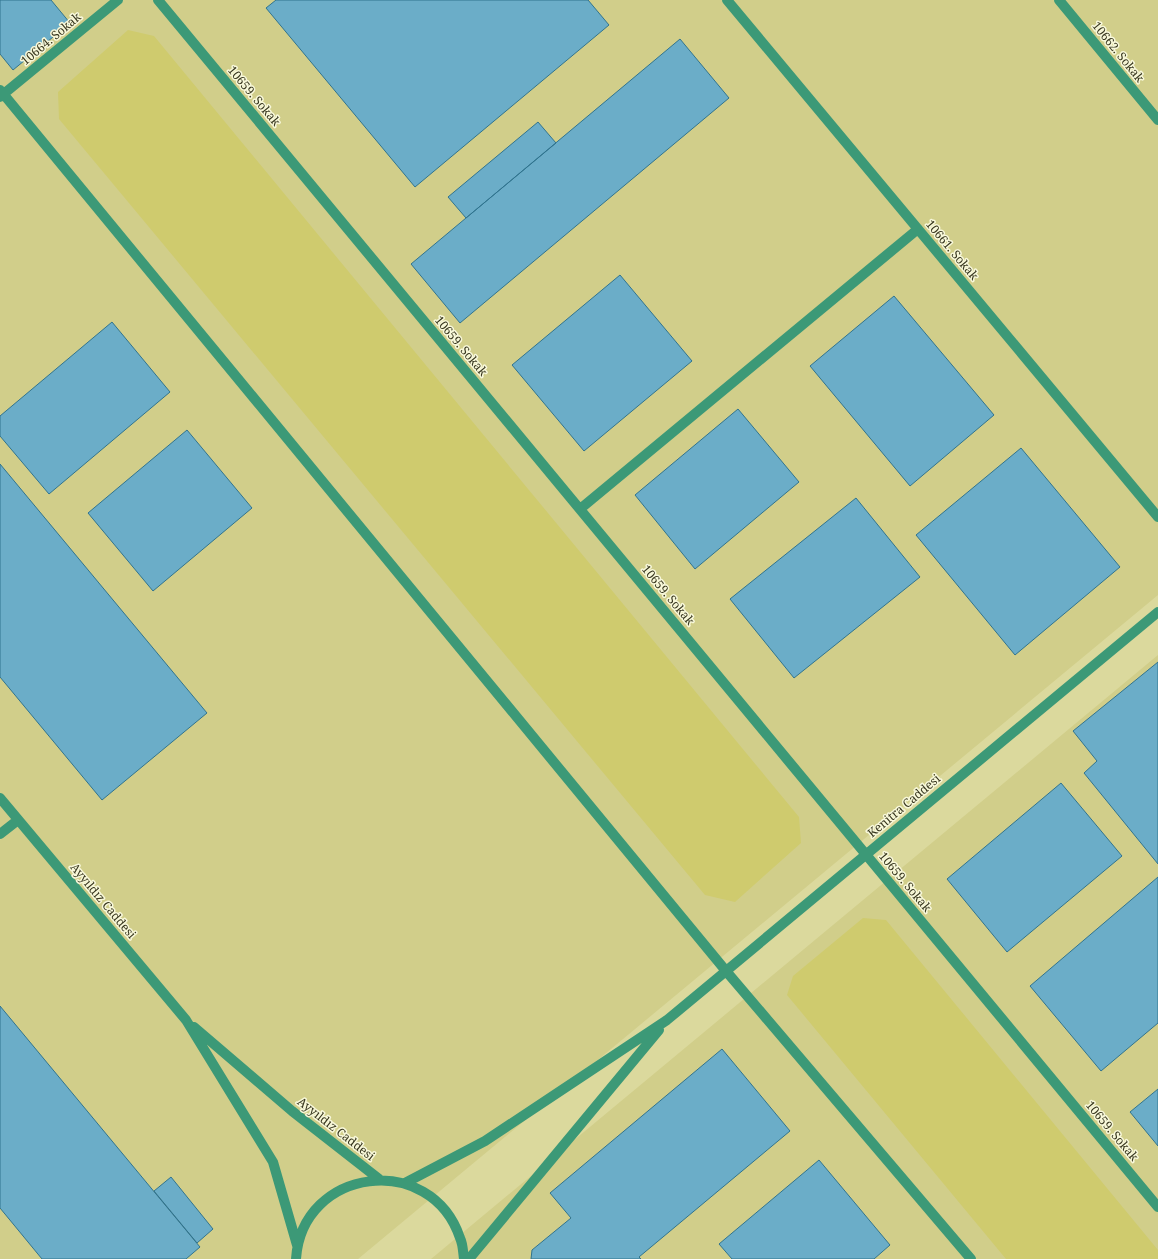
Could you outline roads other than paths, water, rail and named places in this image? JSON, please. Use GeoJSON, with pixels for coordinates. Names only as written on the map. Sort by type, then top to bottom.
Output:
{"type":"FeatureCollection","features":[{"type":"Feature","properties":{"kind":"street","name":"10664. Sokak"},"geometry":{"type":"LineString","coordinates":[[1,94],[118,0]]}},
{"type":"Feature","properties":{"kind":"street","name":"10659. Sokak"},"geometry":{"type":"LineString","coordinates":[[158,0],[1158,1207]]}},
{"type":"Feature","properties":{"kind":"street","name":"10661. Sokak"},"geometry":{"type":"LineString","coordinates":[[726,0],[1158,517]]}},
{"type":"Feature","properties":{"kind":"street","name":"10662. Sokak"},"geometry":{"type":"LineString","coordinates":[[1059,0],[1158,120]]}},
{"type":"Feature","properties":{"kind":"street"},"geometry":{"type":"LineString","coordinates":[[1,94],[726,971],[971,1259]]}},
{"type":"Feature","properties":{"kind":"street"},"geometry":{"type":"LineString","coordinates":[[580,509],[918,229]]}},
{"type":"Feature","properties":{"kind":"street","name":"Kenitra Caddesi"},"geometry":{"type":"LineString","coordinates":[[667,1020],[1158,612]]}},
{"type":"Feature","properties":{"kind":"street","name":"Ayyıldız Caddesi"},"geometry":{"type":"LineString","coordinates":[[0,798],[186,1020],[274,1162],[297,1245]]}},
{"type":"Feature","properties":{"kind":"street"},"geometry":{"type":"LineString","coordinates":[[0,834],[18,820]]}},
{"type":"Feature","properties":{"kind":"street","name":"Ayyıldız Caddesi"},"geometry":{"type":"LineString","coordinates":[[186,1020],[292,1111],[379,1180]]}},
{"type":"Feature","properties":{"kind":"street"},"geometry":{"type":"LineString","coordinates":[[405,1184],[485,1141],[667,1020]]}},
{"type":"Feature","properties":{"kind":"street"},"geometry":{"type":"LineString","coordinates":[[469,1259],[667,1020]]}},
{"type":"Feature","properties":{"kind":"street"},"geometry":{"type":"LineString","coordinates":[[296,1259],[297,1245],[309,1218],[329,1196],[353,1184],[379,1180],[405,1184],[429,1195],[448,1214],[461,1238],[464,1259]]}}]}
